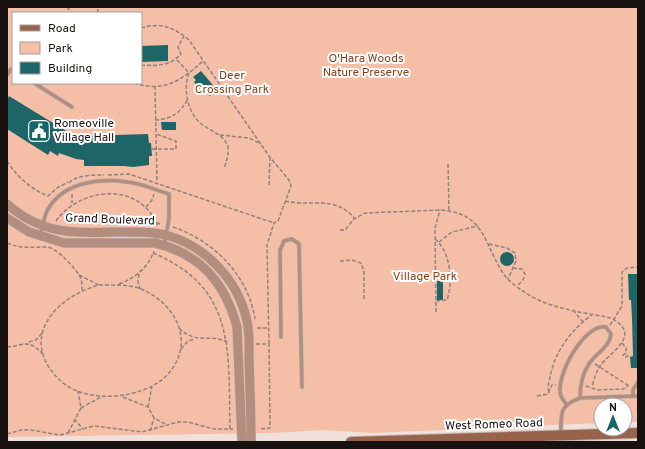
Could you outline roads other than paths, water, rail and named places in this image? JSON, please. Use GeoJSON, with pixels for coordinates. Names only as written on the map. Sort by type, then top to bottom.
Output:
{"type":"FeatureCollection","features":[{"type":"Feature","properties":{"kind":"main road","name":"West Romeo Road"},"geometry":{"type":"LineString","coordinates":[[351,442],[638,434]]}},
{"type":"Feature","properties":{"kind":"street","name":"Grand Boulevard"},"geometry":{"type":"LineString","coordinates":[[7,204],[41,231],[49,243],[160,244],[184,253],[201,264],[214,277],[224,292],[232,310],[237,327],[246,429],[250,442]]}},
{"type":"Feature","properties":{"kind":"street","name":"Grand Boulevard"},"geometry":{"type":"LineString","coordinates":[[7,218],[29,232],[52,229],[77,233],[162,234],[183,241],[206,254],[224,273],[239,296],[248,322],[246,429],[242,442]]}},
{"type":"Feature","properties":{"kind":"lane"},"geometry":{"type":"LineString","coordinates":[[7,75],[10,69]]}},
{"type":"Feature","properties":{"kind":"lane"},"geometry":{"type":"LineString","coordinates":[[36,84],[72,107]]}},
{"type":"Feature","properties":{"kind":"lane"},"geometry":{"type":"LineString","coordinates":[[41,231],[48,207],[59,194],[70,188],[91,182],[128,182],[169,194],[169,219],[162,234],[160,244]]}},
{"type":"Feature","properties":{"kind":"lane"},"geometry":{"type":"LineString","coordinates":[[280,337],[280,250],[284,241],[292,239],[299,244],[302,387]]}},
{"type":"Feature","properties":{"kind":"lane"},"geometry":{"type":"LineString","coordinates":[[566,404],[561,396],[560,385],[569,359],[576,348],[595,328],[606,328],[611,334],[610,340],[588,365],[582,378],[580,398]]}},
{"type":"Feature","properties":{"kind":"lane"},"geometry":{"type":"LineString","coordinates":[[633,396],[633,390],[638,382]]}},
{"type":"Feature","properties":{"kind":"lane"},"geometry":{"type":"LineString","coordinates":[[561,436],[561,411],[566,404],[580,398],[638,396]]}},
{"type":"Feature","properties":{"kind":"place","name":"Romeoville Village Hall"},"geometry":{"type":"Point","coordinates":[39,131]}},
{"type":"Feature","properties":{"kind":"park label","name":"O'Hara Woods Nature Preserve"},"geometry":{"type":"Point","coordinates":[366,66]}},
{"type":"Feature","properties":{"kind":"park label","name":"Deer Crossing Park"},"geometry":{"type":"Point","coordinates":[232,83]}},
{"type":"Feature","properties":{"kind":"park label","name":"Village Park"},"geometry":{"type":"Point","coordinates":[425,277]}}]}
